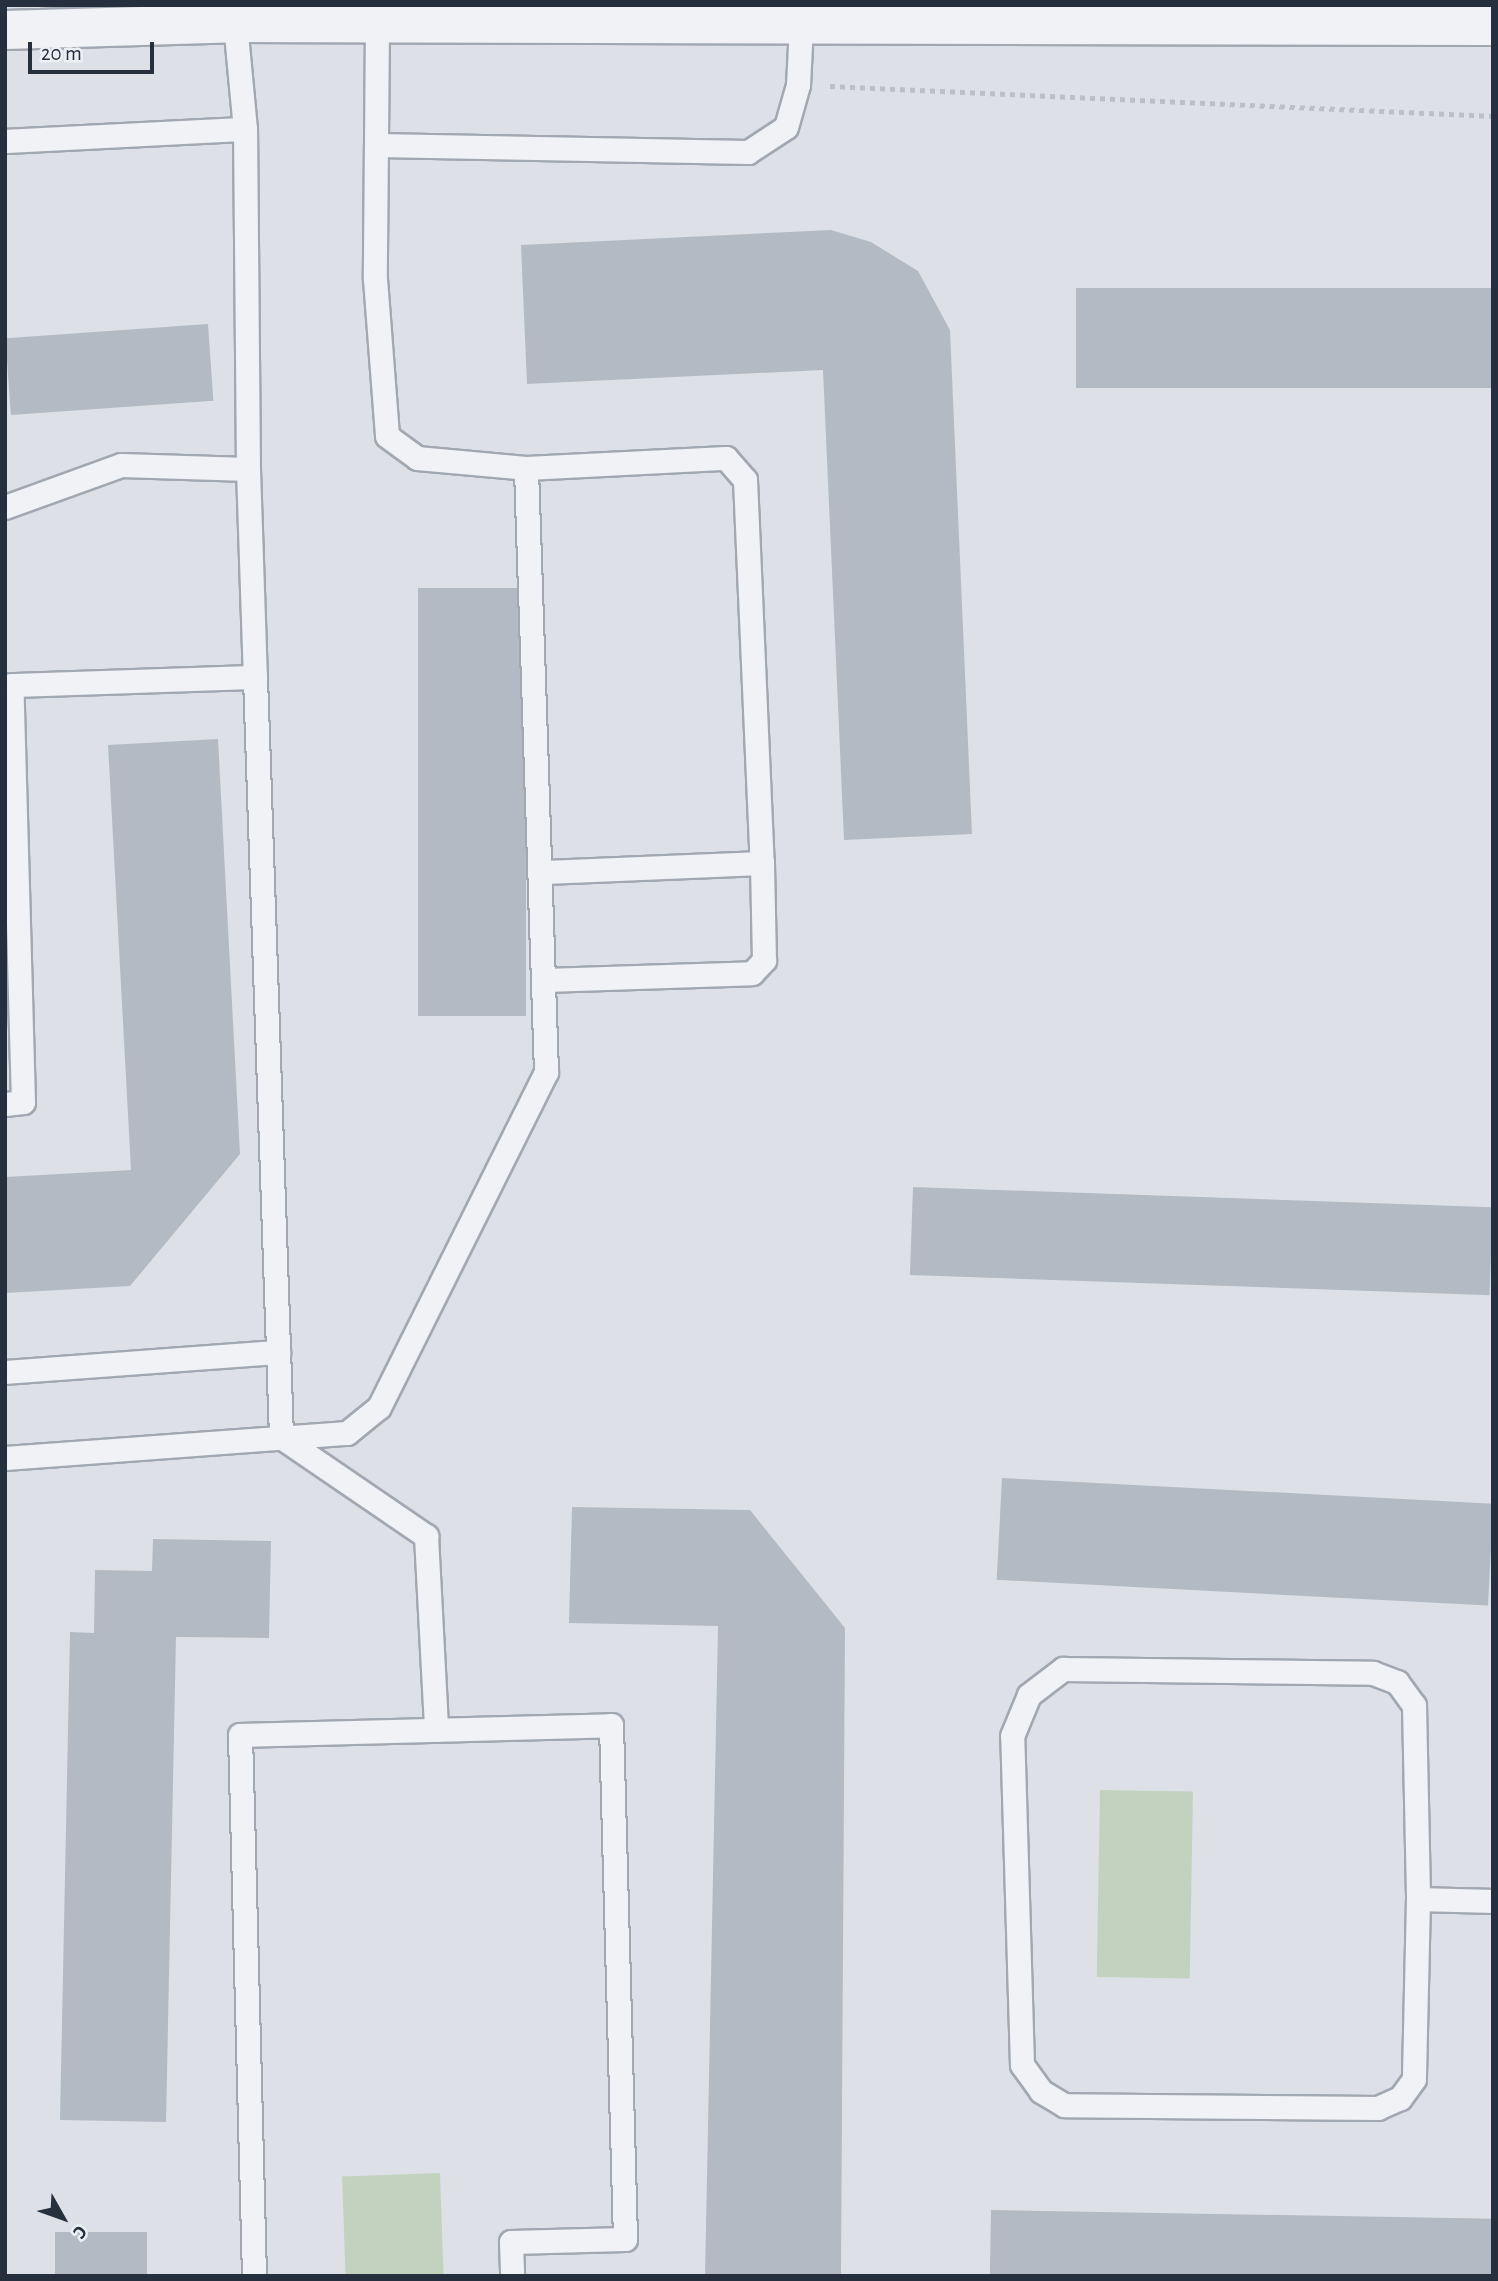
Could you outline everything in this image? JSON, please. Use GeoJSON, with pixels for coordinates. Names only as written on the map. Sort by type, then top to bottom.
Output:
{"type":"FeatureCollection","features":[{"type":"Feature","properties":{"kind":"street"},"geometry":{"type":"LineString","coordinates":[[5,30],[138,15],[235,23],[377,25],[586,16],[801,26],[1048,17],[1493,26]]}},
{"type":"Feature","properties":{"kind":"lane"},"geometry":{"type":"LineString","coordinates":[[235,23],[245,129],[248,470],[281,1437]]}},
{"type":"Feature","properties":{"kind":"lane"},"geometry":{"type":"LineString","coordinates":[[377,25],[375,279],[387,436],[417,458],[526,468],[726,458],[739,467],[762,863],[764,960],[752,973],[545,980]]}},
{"type":"Feature","properties":{"kind":"lane"},"geometry":{"type":"LineString","coordinates":[[377,145],[748,152],[786,127],[798,85],[801,26]]}},
{"type":"Feature","properties":{"kind":"lane"},"geometry":{"type":"LineString","coordinates":[[5,141],[245,129]]}},
{"type":"Feature","properties":{"kind":"lane"},"geometry":{"type":"LineString","coordinates":[[5,508],[121,465],[248,470]]}},
{"type":"Feature","properties":{"kind":"lane"},"geometry":{"type":"LineString","coordinates":[[5,1458],[347,1433],[379,1407],[545,1072],[544,872],[526,468]]}},
{"type":"Feature","properties":{"kind":"lane"},"geometry":{"type":"LineString","coordinates":[[5,1104],[23,1102],[11,685],[255,677]]}},
{"type":"Feature","properties":{"kind":"lane"},"geometry":{"type":"LineString","coordinates":[[544,872],[762,863]]}},
{"type":"Feature","properties":{"kind":"lane"},"geometry":{"type":"LineString","coordinates":[[5,1372],[278,1352]]}},
{"type":"Feature","properties":{"kind":"lane"},"geometry":{"type":"LineString","coordinates":[[281,1437],[426,1536],[436,1730]]}},
{"type":"Feature","properties":{"kind":"lane"},"geometry":{"type":"LineString","coordinates":[[1063,1669],[1373,1673],[1397,1682],[1414,1705],[1418,1899],[1414,2079],[1401,2098],[1378,2108],[1064,2105],[1041,2091],[1022,2066],[1013,1736],[1029,1695],[1063,1669]]}},
{"type":"Feature","properties":{"kind":"lane"},"geometry":{"type":"LineString","coordinates":[[254,2276],[240,1735],[611,1725],[625,2239],[511,2242],[512,2276]]}},
{"type":"Feature","properties":{"kind":"lane"},"geometry":{"type":"LineString","coordinates":[[1418,1899],[1493,1901]]}},
{"type":"Feature","properties":{"kind":"path"},"geometry":{"type":"LineString","coordinates":[[798,85],[1493,116]]}},
{"type":"Feature","properties":{"kind":"green space"},"geometry":{"type":"Polygon","coordinates":[[[1100,1790],[1193,1792],[1190,1979],[1097,1977],[1100,1790]]]}},
{"type":"Feature","properties":{"kind":"green space"},"geometry":{"type":"Polygon","coordinates":[[[440,2173],[444,2276],[346,2276],[342,2176],[440,2173]]]}},
{"type":"Feature","properties":{"kind":"building"},"geometry":{"type":"Polygon","coordinates":[[[831,230],[871,242],[918,271],[950,330],[972,834],[844,840],[823,370],[527,384],[521,245],[831,230]]]}},
{"type":"Feature","properties":{"kind":"building"},"geometry":{"type":"Polygon","coordinates":[[[1076,288],[1493,288],[1493,388],[1076,388],[1076,288]]]}},
{"type":"Feature","properties":{"kind":"building"},"geometry":{"type":"Polygon","coordinates":[[[208,324],[213,401],[11,415],[5,338],[208,324]]]}},
{"type":"Feature","properties":{"kind":"building"},"geometry":{"type":"Polygon","coordinates":[[[418,588],[526,588],[526,1016],[418,1016],[418,588]]]}},
{"type":"Feature","properties":{"kind":"building"},"geometry":{"type":"Polygon","coordinates":[[[218,739],[240,1154],[130,1286],[5,1293],[5,1177],[131,1170],[108,745],[218,739]]]}},
{"type":"Feature","properties":{"kind":"building"},"geometry":{"type":"Polygon","coordinates":[[[913,1187],[1493,1207],[1490,1295],[910,1275],[913,1187]]]}},
{"type":"Feature","properties":{"kind":"building"},"geometry":{"type":"Polygon","coordinates":[[[1002,1478],[1493,1504],[1488,1606],[997,1580],[1002,1478]]]}},
{"type":"Feature","properties":{"kind":"building"},"geometry":{"type":"Polygon","coordinates":[[[572,1507],[750,1510],[845,1628],[841,2276],[705,2276],[718,1626],[569,1623],[572,1507]]]}},
{"type":"Feature","properties":{"kind":"building"},"geometry":{"type":"Polygon","coordinates":[[[153,1539],[271,1541],[269,1638],[176,1637],[166,2122],[60,2120],[70,1632],[94,1633],[95,1570],[152,1571],[153,1539]]]}},
{"type":"Feature","properties":{"kind":"building"},"geometry":{"type":"Polygon","coordinates":[[[991,2210],[1493,2219],[1492,2276],[990,2276],[991,2210]]]}},
{"type":"Feature","properties":{"kind":"building"},"geometry":{"type":"Polygon","coordinates":[[[55,2232],[147,2232],[147,2276],[55,2276],[55,2232]]]}}]}
